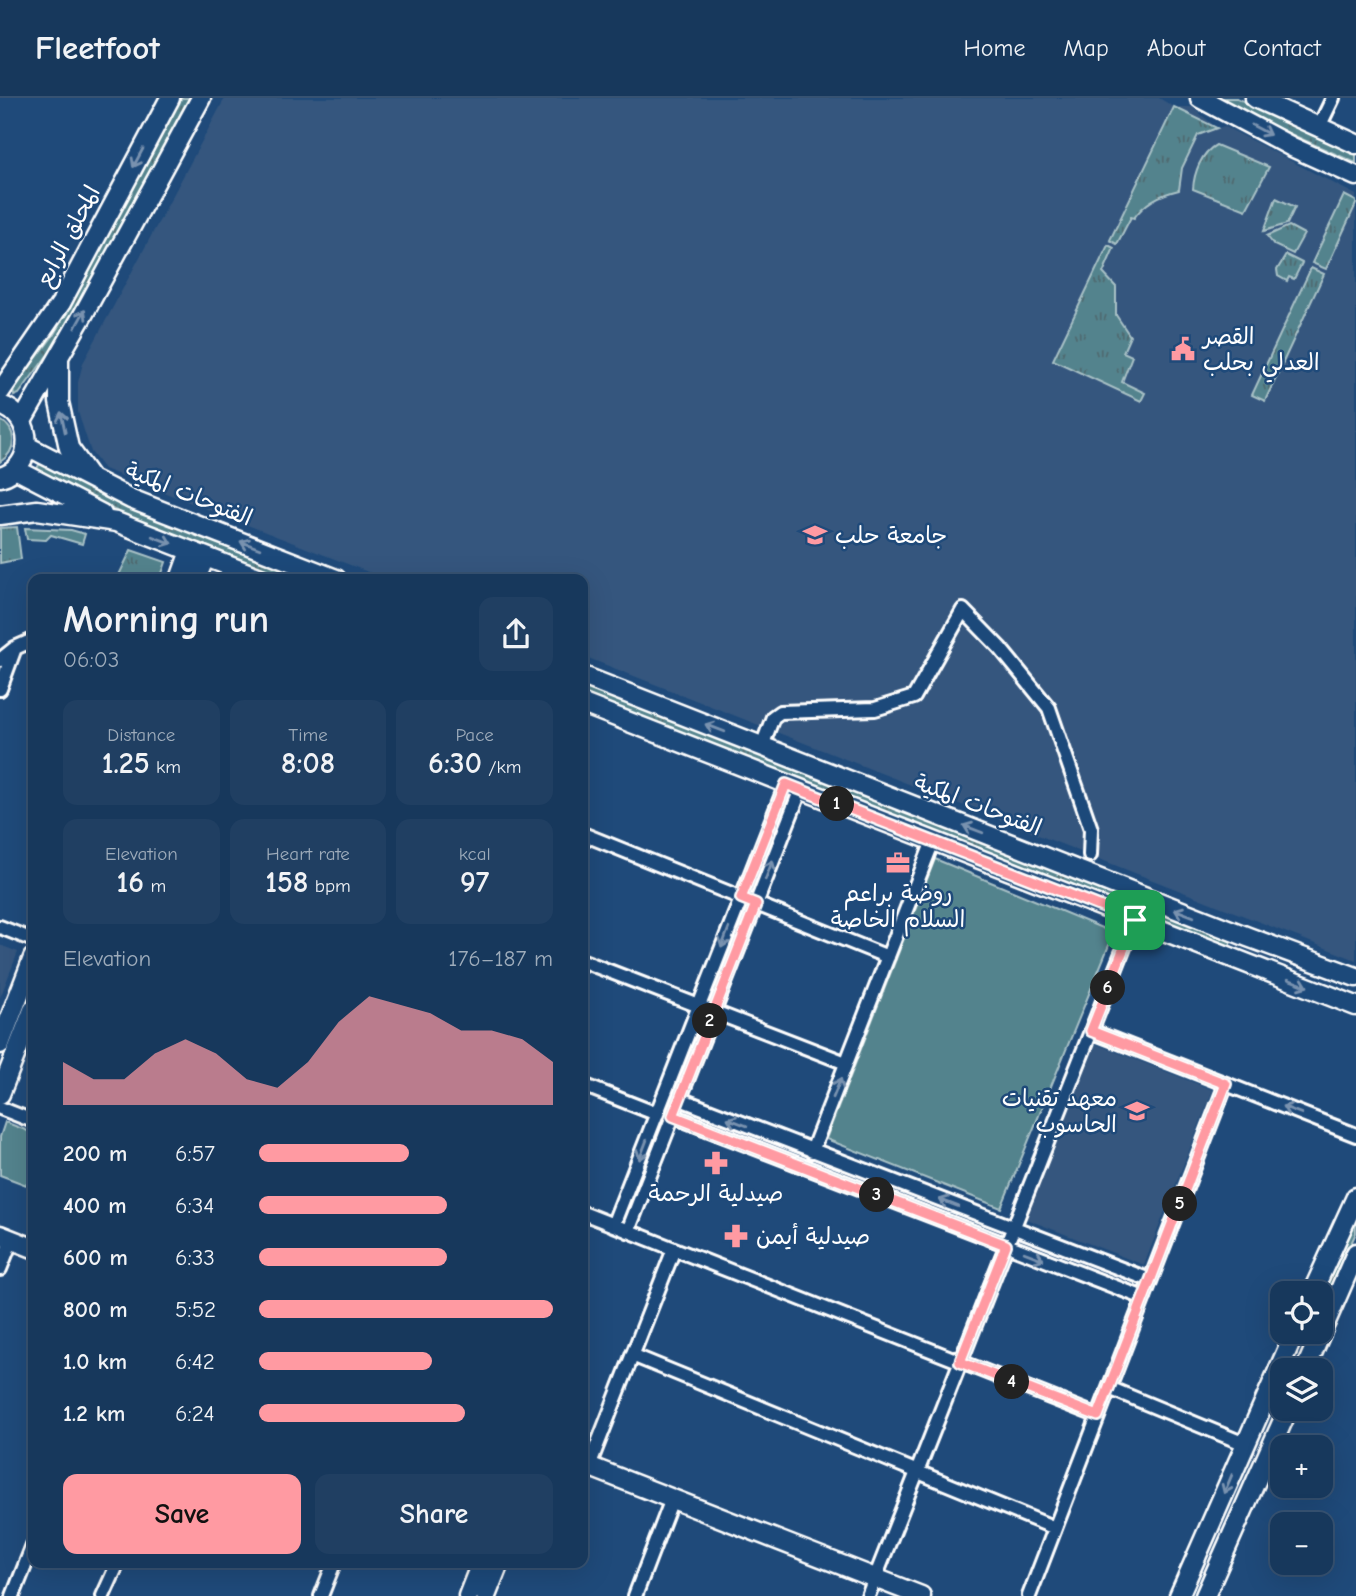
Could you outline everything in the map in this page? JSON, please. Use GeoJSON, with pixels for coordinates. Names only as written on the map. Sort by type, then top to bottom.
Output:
{"type":"FeatureCollection","features":[{"type":"Feature","properties":{"kind":"street","name":"المحلق الرابع"},"geometry":{"type":"LineString","coordinates":[[0,392],[61,303],[170,98]]}},
{"type":"Feature","properties":{"kind":"street"},"geometry":{"type":"LineString","coordinates":[[22,421],[201,98]]}},
{"type":"Feature","properties":{"kind":"street"},"geometry":{"type":"LineString","coordinates":[[1200,98],[1356,176]]}},
{"type":"Feature","properties":{"kind":"street"},"geometry":{"type":"LineString","coordinates":[[1255,98],[1356,144]]}},
{"type":"Feature","properties":{"kind":"street"},"geometry":{"type":"LineString","coordinates":[[1319,127],[1333,98]]}},
{"type":"Feature","properties":{"kind":"street"},"geometry":{"type":"LineString","coordinates":[[59,357],[59,402],[69,448],[92,479]]}},
{"type":"Feature","properties":{"kind":"street"},"geometry":{"type":"LineString","coordinates":[[0,405],[16,414],[27,433],[23,459],[7,473],[116,522],[250,574]]}},
{"type":"Feature","properties":{"kind":"street","name":"الفتوحات المكية"},"geometry":{"type":"LineString","coordinates":[[27,446],[131,499],[323,574]]}},
{"type":"Feature","properties":{"kind":"street"},"geometry":{"type":"LineString","coordinates":[[0,515],[37,510],[116,522]]}},
{"type":"Feature","properties":{"kind":"street"},"geometry":{"type":"LineString","coordinates":[[184,574],[198,554]]}},
{"type":"Feature","properties":{"kind":"street"},"geometry":{"type":"LineString","coordinates":[[196,574],[198,554]]}},
{"type":"Feature","properties":{"kind":"street"},"geometry":{"type":"LineString","coordinates":[[762,747],[773,717],[780,712],[874,709],[914,697],[963,610],[1000,648],[1049,708],[1091,829],[1090,855]]}},
{"type":"Feature","properties":{"kind":"street"},"geometry":{"type":"LineString","coordinates":[[0,660],[28,642]]}},
{"type":"Feature","properties":{"kind":"street"},"geometry":{"type":"LineString","coordinates":[[0,689],[15,648]]}},
{"type":"Feature","properties":{"kind":"street","name":"الفتوحات المكية"},"geometry":{"type":"LineString","coordinates":[[588,678],[1356,977]]}},
{"type":"Feature","properties":{"kind":"street"},"geometry":{"type":"LineString","coordinates":[[588,706],[1356,1006]]}},
{"type":"Feature","properties":{"kind":"street"},"geometry":{"type":"LineString","coordinates":[[613,1225],[741,898],[793,787]]}},
{"type":"Feature","properties":{"kind":"street"},"geometry":{"type":"LineString","coordinates":[[628,1231],[756,904],[793,787]]}},
{"type":"Feature","properties":{"kind":"street"},"geometry":{"type":"LineString","coordinates":[[588,836],[888,957]]}},
{"type":"Feature","properties":{"kind":"street"},"geometry":{"type":"LineString","coordinates":[[812,1151],[933,841]]}},
{"type":"Feature","properties":{"kind":"street"},"geometry":{"type":"LineString","coordinates":[[868,1596],[1135,920]]}},
{"type":"Feature","properties":{"kind":"street"},"geometry":{"type":"LineString","coordinates":[[0,927],[28,938]]}},
{"type":"Feature","properties":{"kind":"street"},"geometry":{"type":"LineString","coordinates":[[1240,961],[1248,937]]}},
{"type":"Feature","properties":{"kind":"street"},"geometry":{"type":"LineString","coordinates":[[588,963],[846,1063]]}},
{"type":"Feature","properties":{"kind":"street"},"geometry":{"type":"LineString","coordinates":[[0,1044],[28,971]]}},
{"type":"Feature","properties":{"kind":"street"},"geometry":{"type":"LineString","coordinates":[[0,1094],[28,1023]]}},
{"type":"Feature","properties":{"kind":"street"},"geometry":{"type":"LineString","coordinates":[[1091,1031],[1356,1135]]}},
{"type":"Feature","properties":{"kind":"street"},"geometry":{"type":"LineString","coordinates":[[1028,1596],[1226,1084]]}},
{"type":"Feature","properties":{"kind":"street"},"geometry":{"type":"LineString","coordinates":[[588,1087],[657,1115]]}},
{"type":"Feature","properties":{"kind":"street"},"geometry":{"type":"LineString","coordinates":[[680,1099],[1150,1280]]}},
{"type":"Feature","properties":{"kind":"street"},"geometry":{"type":"LineString","coordinates":[[0,1108],[28,1119]]}},
{"type":"Feature","properties":{"kind":"street"},"geometry":{"type":"LineString","coordinates":[[673,1116],[1143,1298]]}},
{"type":"Feature","properties":{"kind":"street"},"geometry":{"type":"LineString","coordinates":[[1318,1281],[1356,1197]]}},
{"type":"Feature","properties":{"kind":"street"},"geometry":{"type":"LineString","coordinates":[[588,1215],[1098,1416]]}},
{"type":"Feature","properties":{"kind":"street"},"geometry":{"type":"LineString","coordinates":[[0,1269],[6,1237],[28,1246]]}},
{"type":"Feature","properties":{"kind":"street"},"geometry":{"type":"LineString","coordinates":[[588,1460],[674,1249]]}},
{"type":"Feature","properties":{"kind":"street"},"geometry":{"type":"LineString","coordinates":[[1309,1358],[1356,1254]]}},
{"type":"Feature","properties":{"kind":"street"},"geometry":{"type":"LineString","coordinates":[[632,1355],[1055,1528]]}},
{"type":"Feature","properties":{"kind":"street"},"geometry":{"type":"LineString","coordinates":[[1109,1388],[1245,1444]]}},
{"type":"Feature","properties":{"kind":"street"},"geometry":{"type":"LineString","coordinates":[[1179,1596],[1245,1444],[1270,1405]]}},
{"type":"Feature","properties":{"kind":"street"},"geometry":{"type":"LineString","coordinates":[[1205,1596],[1282,1421]]}},
{"type":"Feature","properties":{"kind":"street"},"geometry":{"type":"LineString","coordinates":[[588,1466],[921,1596]]}},
{"type":"Feature","properties":{"kind":"street"},"geometry":{"type":"LineString","coordinates":[[635,1596],[672,1499]]}},
{"type":"Feature","properties":{"kind":"street"},"geometry":{"type":"LineString","coordinates":[[13,1596],[28,1558]]}},
{"type":"Feature","properties":{"kind":"street"},"geometry":{"type":"LineString","coordinates":[[103,1596],[116,1568]]}},
{"type":"Feature","properties":{"kind":"street"},"geometry":{"type":"LineString","coordinates":[[321,1596],[332,1568]]}},
{"type":"Feature","properties":{"kind":"street"},"geometry":{"type":"LineString","coordinates":[[468,1596],[479,1568]]}},
{"type":"Feature","properties":{"kind":"street"},"geometry":{"type":"LineString","coordinates":[[486,1596],[497,1568]]}},
{"type":"Feature","properties":{"kind":"shaded area","name":"جامعة حلب"},"geometry":{"type":"Polygon","coordinates":[[[225,98],[1159,98],[1174,107],[1192,107],[1217,128],[1226,127],[1356,195],[1356,960],[588,658],[588,574],[373,574],[104,469],[91,452],[78,412],[78,382],[83,363],[225,98]]]}},
{"type":"Feature","properties":{"kind":"shaded area"},"geometry":{"type":"Polygon","coordinates":[[[0,945],[18,952],[0,998],[0,945]]]}},
{"type":"Feature","properties":{"kind":"shaded area"},"geometry":{"type":"Polygon","coordinates":[[[1096,1044],[1213,1090],[1144,1265],[1026,1219],[1096,1044]]]}},
{"type":"Feature","properties":{"kind":"green space"},"geometry":{"type":"Polygon","coordinates":[[[181,98],[189,98],[76,311],[60,338],[19,394],[14,396],[13,389],[53,336],[69,308],[181,98]]]}},
{"type":"Feature","properties":{"kind":"green space"},"geometry":{"type":"Polygon","coordinates":[[[1219,98],[1237,98],[1356,154],[1356,163],[1257,119],[1219,98]]]}},
{"type":"Feature","properties":{"kind":"green space"},"geometry":{"type":"Polygon","coordinates":[[[1174,107],[1217,128],[1198,135],[1182,168],[1179,190],[1154,199],[1134,218],[1131,217],[1117,244],[1110,240],[1174,107]]]}},
{"type":"Feature","properties":{"kind":"green space"},"geometry":{"type":"Polygon","coordinates":[[[1216,145],[1269,167],[1246,210],[1193,189],[1199,164],[1206,153],[1216,145]]]}},
{"type":"Feature","properties":{"kind":"green space"},"geometry":{"type":"Polygon","coordinates":[[[1344,195],[1356,201],[1356,204],[1326,269],[1312,263],[1344,195]]]}},
{"type":"Feature","properties":{"kind":"green space"},"geometry":{"type":"Polygon","coordinates":[[[1276,198],[1295,207],[1287,224],[1264,231],[1276,198]]]}},
{"type":"Feature","properties":{"kind":"green space"},"geometry":{"type":"Polygon","coordinates":[[[1289,226],[1304,234],[1293,254],[1274,245],[1267,236],[1289,226]]]}},
{"type":"Feature","properties":{"kind":"green space"},"geometry":{"type":"Polygon","coordinates":[[[1108,245],[1114,248],[1103,273],[1116,287],[1116,315],[1130,336],[1123,352],[1132,356],[1122,382],[1145,393],[1141,401],[1053,360],[1108,245]]]}},
{"type":"Feature","properties":{"kind":"green space"},"geometry":{"type":"Polygon","coordinates":[[[1286,255],[1302,263],[1294,279],[1289,277],[1287,281],[1278,276],[1277,270],[1286,255]]]}},
{"type":"Feature","properties":{"kind":"green space"},"geometry":{"type":"Polygon","coordinates":[[[1311,268],[1324,274],[1265,401],[1252,395],[1311,268]]]}},
{"type":"Feature","properties":{"kind":"green space"},"geometry":{"type":"Polygon","coordinates":[[[0,420],[10,429],[13,441],[10,452],[0,462],[0,420]]]}},
{"type":"Feature","properties":{"kind":"green space"},"geometry":{"type":"Polygon","coordinates":[[[40,463],[128,507],[299,574],[276,574],[124,515],[36,470],[40,463]]]}},
{"type":"Feature","properties":{"kind":"green space"},"geometry":{"type":"Polygon","coordinates":[[[17,527],[21,559],[0,563],[0,528],[17,527]]]}},
{"type":"Feature","properties":{"kind":"green space"},"geometry":{"type":"Polygon","coordinates":[[[25,528],[71,530],[85,534],[82,544],[51,535],[46,540],[27,539],[25,528]]]}},
{"type":"Feature","properties":{"kind":"green space"},"geometry":{"type":"Polygon","coordinates":[[[131,550],[166,562],[162,574],[119,574],[131,550]]]}},
{"type":"Feature","properties":{"kind":"green space"},"geometry":{"type":"Polygon","coordinates":[[[588,688],[1232,941],[1229,946],[588,696],[588,688]]]}},
{"type":"Feature","properties":{"kind":"green space"},"geometry":{"type":"Polygon","coordinates":[[[935,859],[1114,933],[1001,1208],[826,1139],[935,859]]]}},
{"type":"Feature","properties":{"kind":"green space"},"geometry":{"type":"Polygon","coordinates":[[[5,1122],[28,1131],[28,1186],[0,1175],[0,1137],[5,1122]]]}},
{"type":"Feature","properties":{"kind":"green space"},"geometry":{"type":"Polygon","coordinates":[[[1356,1214],[1356,1233],[1333,1281],[1326,1281],[1356,1214]]]}},
{"type":"Feature","properties":{"kind":"place","name":"القصر العدلي بحلب"},"geometry":{"type":"Point","coordinates":[1183,349]}},
{"type":"Feature","properties":{"kind":"place","name":"جامعة حلب"},"geometry":{"type":"Point","coordinates":[815,535]}},
{"type":"Feature","properties":{"kind":"place","name":"روضة براعم السلام الخاصة"},"geometry":{"type":"Point","coordinates":[898,863]}},
{"type":"Feature","properties":{"kind":"place","name":"معهد تقنيات الحاسوب"},"geometry":{"type":"Point","coordinates":[1137,1111]}},
{"type":"Feature","properties":{"kind":"place","name":"صيدلية الرحمة"},"geometry":{"type":"Point","coordinates":[716,1163]}},
{"type":"Feature","properties":{"kind":"place","name":"صيدلية أيمن"},"geometry":{"type":"Point","coordinates":[736,1236]}},
{"type":"Feature","properties":{"kind":"route"},"geometry":{"type":"LineString","coordinates":[[786,784],[1135,920],[1091,1031],[1226,1084],[1098,1416],[960,1362],[1006,1245],[673,1116],[756,904],[741,898],[786,784]]}}]}
